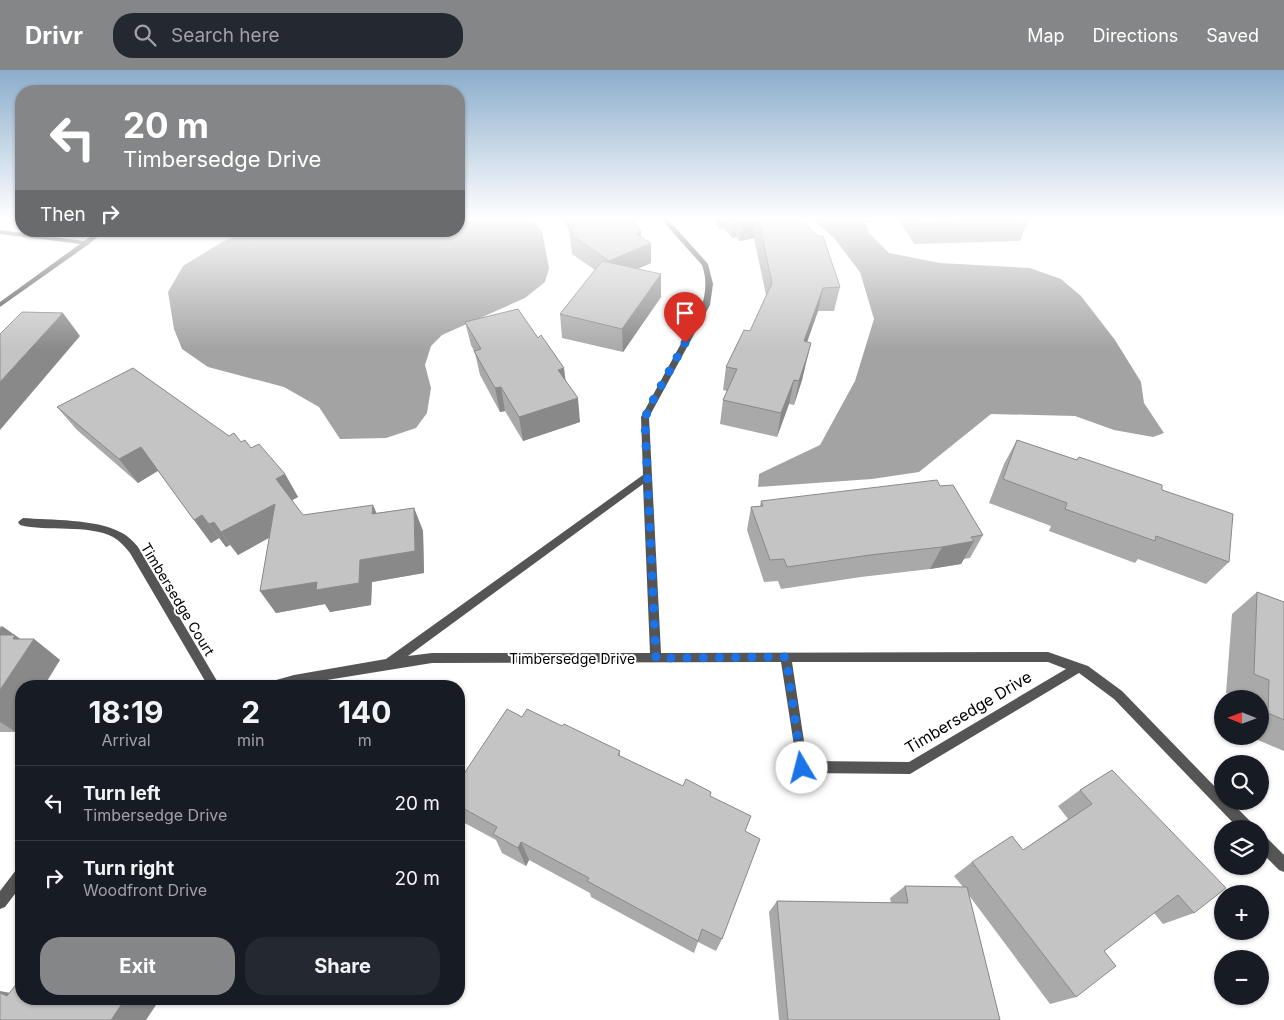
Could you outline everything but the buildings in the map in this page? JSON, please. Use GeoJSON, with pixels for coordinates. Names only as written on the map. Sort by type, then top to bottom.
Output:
{"type":"FeatureCollection","features":[{"type":"Feature","properties":{"kind":"street"},"geometry":{"type":"LineString","coordinates":[[0,305],[61,261]]}},
{"type":"Feature","properties":{"kind":"street"},"geometry":{"type":"LineString","coordinates":[[656,658],[645,424],[647,411],[706,305],[710,289],[709,273],[703,261]]}},
{"type":"Feature","properties":{"kind":"street","name":"Timbersedge Drive"},"geometry":{"type":"LineString","coordinates":[[389,664],[648,478]]}},
{"type":"Feature","properties":{"kind":"street","name":"Timbersedge Court"},"geometry":{"type":"LineString","coordinates":[[23,522],[101,530],[116,534],[125,540],[134,550],[210,680]]}},
{"type":"Feature","properties":{"kind":"street","name":"Timbersedge Drive"},"geometry":{"type":"LineString","coordinates":[[294,680],[432,658],[1037,656],[1057,659],[1077,668],[1100,681],[1118,695],[1239,820]]}},
{"type":"Feature","properties":{"kind":"street","name":"Timbersedge Drive"},"geometry":{"type":"LineString","coordinates":[[786,657],[802,768],[910,768],[1077,668]]}},
{"type":"Feature","properties":{"kind":"street"},"geometry":{"type":"LineString","coordinates":[[1269,849],[1284,865]]}},
{"type":"Feature","properties":{"kind":"street"},"geometry":{"type":"LineString","coordinates":[[0,902],[15,883]]}},
{"type":"Feature","properties":{"kind":"shaded area"},"geometry":{"type":"Polygon","coordinates":[[[191,261],[548,261],[549,268],[545,282],[525,298],[442,335],[431,346],[425,365],[431,388],[427,413],[416,428],[386,438],[340,439],[319,407],[284,387],[208,367],[182,349],[174,329],[168,292],[183,266],[191,261]]]}},
{"type":"Feature","properties":{"kind":"shaded area"},"geometry":{"type":"Polygon","coordinates":[[[852,261],[931,261],[1030,268],[1061,279],[1081,296],[1115,340],[1141,382],[1144,403],[1164,433],[1153,437],[1114,430],[1075,416],[991,414],[919,472],[872,479],[758,487],[759,474],[820,445],[855,381],[874,319],[860,272],[852,261]]]}},
{"type":"Feature","properties":{"kind":"route"},"geometry":{"type":"LineString","coordinates":[[685,343],[647,411],[645,418],[656,658],[786,657],[802,768]]}}]}
